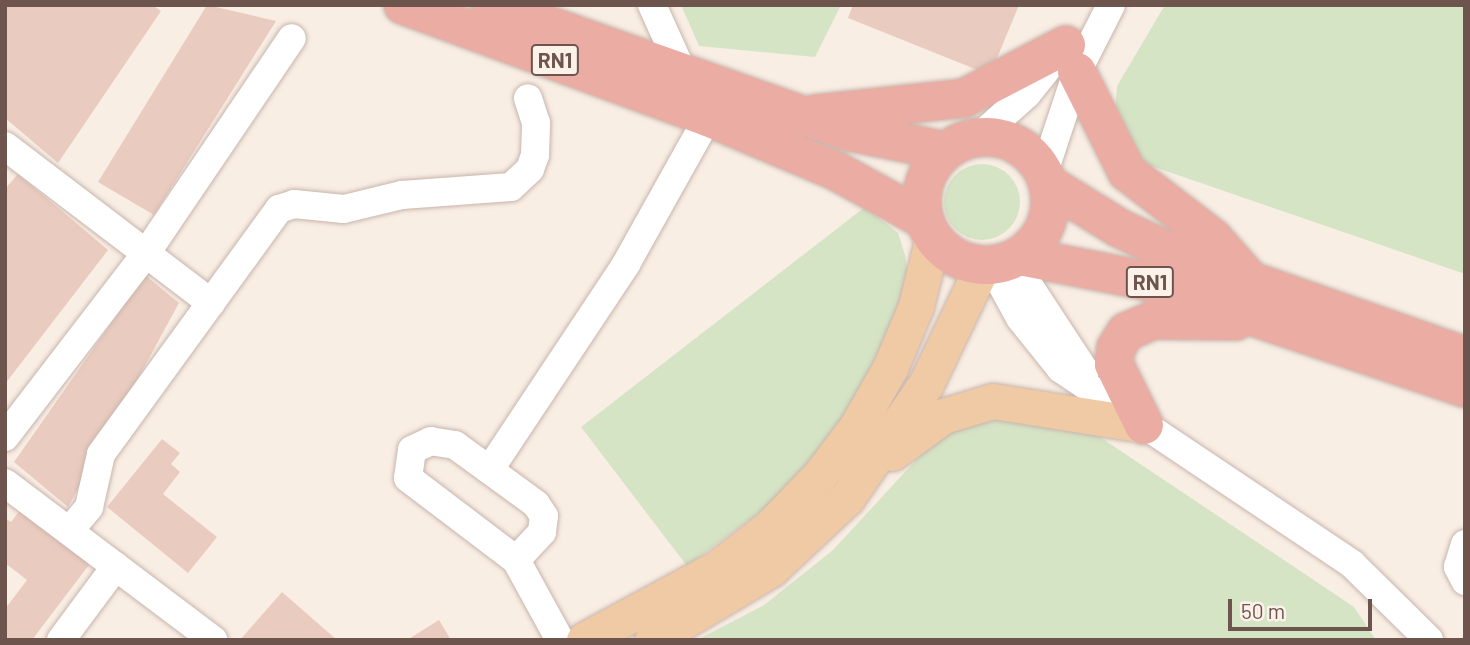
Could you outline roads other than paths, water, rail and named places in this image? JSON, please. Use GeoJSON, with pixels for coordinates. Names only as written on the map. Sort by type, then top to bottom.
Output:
{"type":"FeatureCollection","features":[{"type":"Feature","properties":{"kind":"highway","name":"RN1"},"geometry":{"type":"LineString","coordinates":[[402,5],[708,117],[838,172],[929,229],[955,256],[1147,281],[1277,322],[1465,388]]}},
{"type":"Feature","properties":{"kind":"highway","name":"RN1"},"geometry":{"type":"LineString","coordinates":[[491,5],[681,69],[884,142],[945,151]]}},
{"type":"Feature","properties":{"kind":"highway"},"geometry":{"type":"LineString","coordinates":[[809,115],[964,98],[1071,59],[1128,172],[1213,238],[1250,280]]}},
{"type":"Feature","properties":{"kind":"highway","name":"RN1"},"geometry":{"type":"LineString","coordinates":[[980,136],[1018,144],[1046,178],[1145,241],[1465,356]]}},
{"type":"Feature","properties":{"kind":"highway"},"geometry":{"type":"LineString","coordinates":[[929,229],[924,182],[945,151],[980,136]]}},
{"type":"Feature","properties":{"kind":"highway"},"geometry":{"type":"LineString","coordinates":[[1001,261],[1049,217],[1046,178]]}},
{"type":"Feature","properties":{"kind":"highway"},"geometry":{"type":"LineString","coordinates":[[1144,425],[1114,364],[1116,348],[1126,332],[1153,320],[1277,322]]}},
{"type":"Feature","properties":{"kind":"main road"},"geometry":{"type":"LineString","coordinates":[[584,640],[717,568],[770,527],[820,475],[857,426],[891,368],[916,306],[929,229]]}},
{"type":"Feature","properties":{"kind":"main road"},"geometry":{"type":"LineString","coordinates":[[870,470],[1001,261]]}},
{"type":"Feature","properties":{"kind":"main road"},"geometry":{"type":"LineString","coordinates":[[652,640],[735,594],[789,555],[870,470],[943,416],[993,401],[1144,425]]}},
{"type":"Feature","properties":{"kind":"street"},"geometry":{"type":"LineString","coordinates":[[652,5],[681,69]]}},
{"type":"Feature","properties":{"kind":"street"},"geometry":{"type":"LineString","coordinates":[[1046,178],[1071,59],[1094,5]]}},
{"type":"Feature","properties":{"kind":"street"},"geometry":{"type":"LineString","coordinates":[[980,136],[1071,59],[1111,5]]}},
{"type":"Feature","properties":{"kind":"street"},"geometry":{"type":"LineString","coordinates":[[5,437],[147,253],[292,38]]}},
{"type":"Feature","properties":{"kind":"street"},"geometry":{"type":"LineString","coordinates":[[70,530],[89,507],[101,454],[282,206],[344,209],[388,197],[478,193],[520,182],[535,155],[535,114],[528,98]]}},
{"type":"Feature","properties":{"kind":"street"},"geometry":{"type":"LineString","coordinates":[[490,469],[626,264],[708,117]]}},
{"type":"Feature","properties":{"kind":"street"},"geometry":{"type":"LineString","coordinates":[[5,146],[211,303]]}},
{"type":"Feature","properties":{"kind":"street"},"geometry":{"type":"LineString","coordinates":[[1001,261],[1044,351],[1144,425],[1352,564],[1429,640]]}},
{"type":"Feature","properties":{"kind":"street"},"geometry":{"type":"LineString","coordinates":[[516,560],[536,543],[544,516],[490,469],[456,445],[431,440],[412,450],[405,470],[418,489],[516,560],[560,640]]}},
{"type":"Feature","properties":{"kind":"street"},"geometry":{"type":"LineString","coordinates":[[5,483],[213,640]]}},
{"type":"Feature","properties":{"kind":"street"},"geometry":{"type":"LineString","coordinates":[[1464,548],[1458,567],[1465,582]]}},
{"type":"Feature","properties":{"kind":"street"},"geometry":{"type":"LineString","coordinates":[[61,640],[116,566]]}}]}
